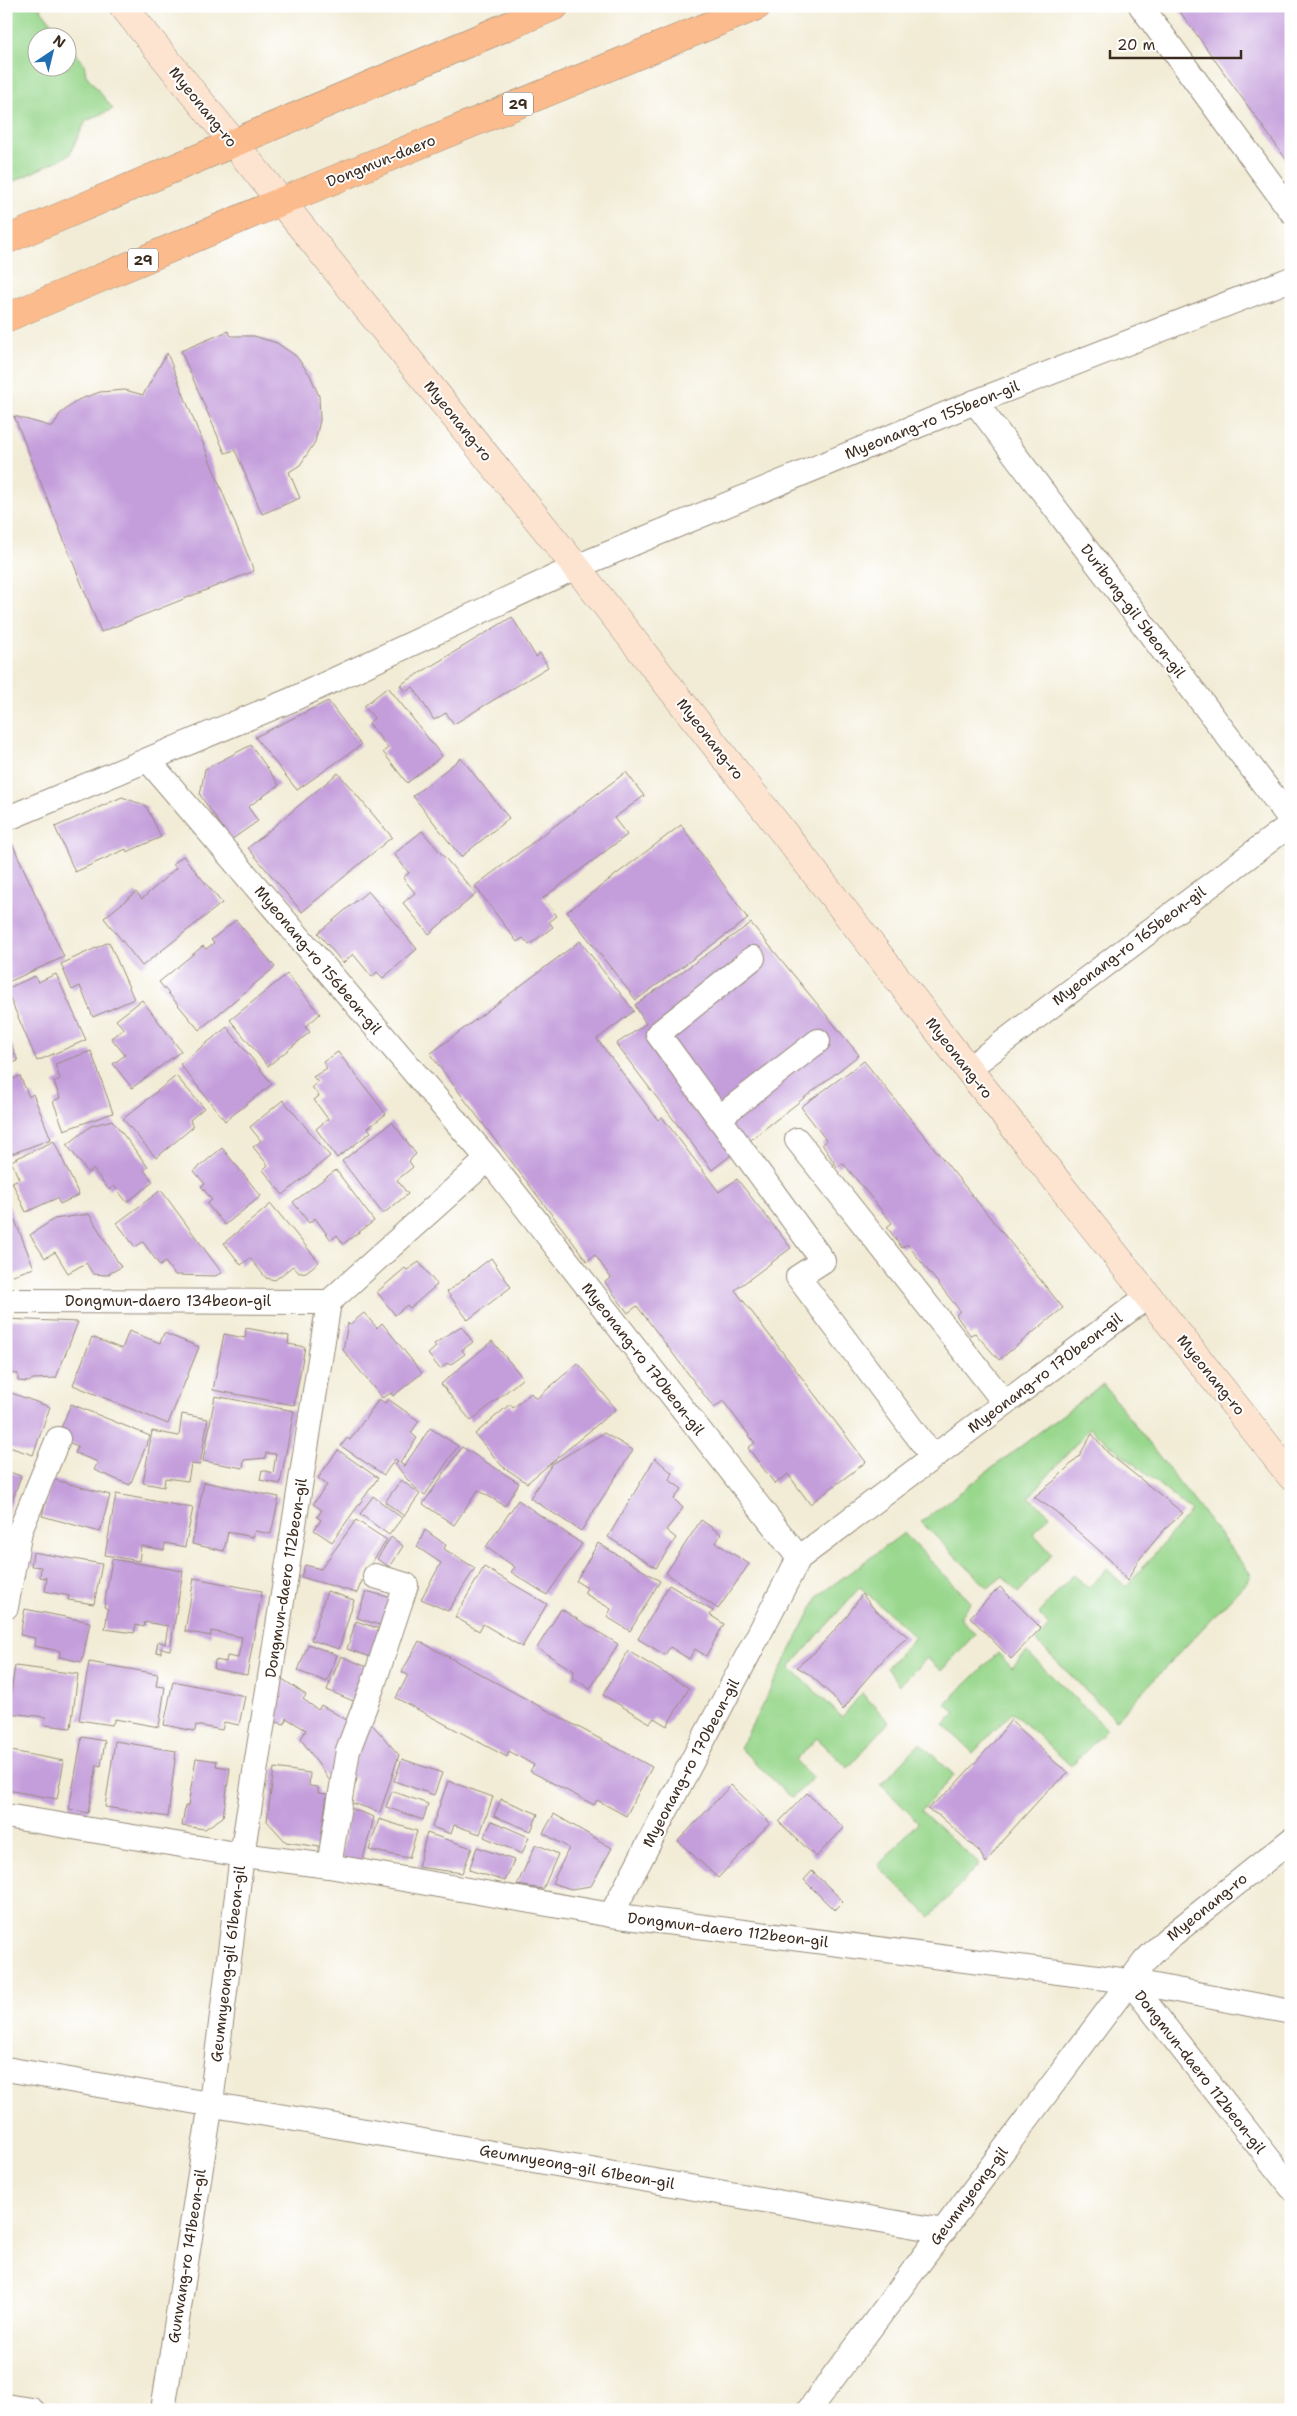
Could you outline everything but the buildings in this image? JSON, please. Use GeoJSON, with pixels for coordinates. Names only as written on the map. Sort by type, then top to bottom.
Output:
{"type":"FeatureCollection","features":[{"type":"Feature","properties":{"kind":"main road","name":"Myeonang-ro"},"geometry":{"type":"LineString","coordinates":[[123,6],[233,145],[576,567],[968,1069],[1291,1476]]}},
{"type":"Feature","properties":{"kind":"main road"},"geometry":{"type":"LineString","coordinates":[[6,240],[233,145],[555,6]]}},
{"type":"Feature","properties":{"kind":"main road","name":"Dongmun-daero"},"geometry":{"type":"LineString","coordinates":[[6,318],[280,202],[757,6]]}},
{"type":"Feature","properties":{"kind":"lane"},"geometry":{"type":"LineString","coordinates":[[1141,6],[1291,212]]}},
{"type":"Feature","properties":{"kind":"lane","name":"Myeonang-ro 155beon-gil"},"geometry":{"type":"LineString","coordinates":[[576,567],[975,402],[1291,279]]}},
{"type":"Feature","properties":{"kind":"lane","name":"Duribong-gil 5beon-gil"},"geometry":{"type":"LineString","coordinates":[[975,402],[1291,820]]}},
{"type":"Feature","properties":{"kind":"lane"},"geometry":{"type":"LineString","coordinates":[[6,819],[291,700],[576,567]]}},
{"type":"Feature","properties":{"kind":"lane","name":"Myeonang-ro 156beon-gil"},"geometry":{"type":"LineString","coordinates":[[148,760],[488,1159]]}},
{"type":"Feature","properties":{"kind":"lane","name":"Myeonang-ro 165beon-gil"},"geometry":{"type":"LineString","coordinates":[[968,1069],[1291,824]]}},
{"type":"Feature","properties":{"kind":"lane"},"geometry":{"type":"LineString","coordinates":[[753,958],[658,1034],[823,1261],[798,1277],[933,1457]]}},
{"type":"Feature","properties":{"kind":"lane"},"geometry":{"type":"LineString","coordinates":[[720,1117],[818,1041]]}},
{"type":"Feature","properties":{"kind":"lane"},"geometry":{"type":"LineString","coordinates":[[797,1140],[1005,1403]]}},
{"type":"Feature","properties":{"kind":"lane"},"geometry":{"type":"LineString","coordinates":[[329,1302],[488,1159]]}},
{"type":"Feature","properties":{"kind":"lane","name":"Myeonang-ro 170beon-gil"},"geometry":{"type":"LineString","coordinates":[[488,1159],[799,1558]]}},
{"type":"Feature","properties":{"kind":"lane","name":"Myeonang-ro 170beon-gil"},"geometry":{"type":"LineString","coordinates":[[611,1915],[799,1558],[1148,1296]]}},
{"type":"Feature","properties":{"kind":"lane","name":"Dongmun-daero 134beon-gil"},"geometry":{"type":"LineString","coordinates":[[6,1301],[329,1302]]}},
{"type":"Feature","properties":{"kind":"lane","name":"Dongmun-daero 112beon-gil"},"geometry":{"type":"LineString","coordinates":[[242,1855],[329,1302]]}},
{"type":"Feature","properties":{"kind":"lane"},"geometry":{"type":"LineString","coordinates":[[6,1607],[13,1528],[58,1439]]}},
{"type":"Feature","properties":{"kind":"lane"},"geometry":{"type":"LineString","coordinates":[[329,1866],[348,1750],[373,1685],[406,1585],[375,1576]]}},
{"type":"Feature","properties":{"kind":"lane","name":"Dongmun-daero 112beon-gil"},"geometry":{"type":"LineString","coordinates":[[6,1816],[242,1855],[329,1866],[611,1915],[1129,1981],[1291,2012]]}},
{"type":"Feature","properties":{"kind":"lane","name":"Myeonang-ro"},"geometry":{"type":"LineString","coordinates":[[1129,1981],[1145,1960],[1166,1940],[1291,1840]]}},
{"type":"Feature","properties":{"kind":"lane","name":"Geumnyeong-gil 61beon-gil"},"geometry":{"type":"LineString","coordinates":[[211,2103],[242,1855]]}},
{"type":"Feature","properties":{"kind":"lane","name":"Dongmun-daero 112beon-gil"},"geometry":{"type":"LineString","coordinates":[[1129,1981],[1291,2187]]}},
{"type":"Feature","properties":{"kind":"lane","name":"Geumnyeong-gil"},"geometry":{"type":"LineString","coordinates":[[809,2410],[1129,1981]]}},
{"type":"Feature","properties":{"kind":"lane","name":"Geumnyeong-gil 61beon-gil"},"geometry":{"type":"LineString","coordinates":[[6,2069],[944,2231]]}},
{"type":"Feature","properties":{"kind":"lane","name":"Gunwang-ro 141beon-gil"},"geometry":{"type":"LineString","coordinates":[[163,2410],[211,2103]]}},
{"type":"Feature","properties":{"kind":"lane"},"geometry":{"type":"LineString","coordinates":[[6,2406],[32,2410]]}},
{"type":"Feature","properties":{"kind":"green space"},"geometry":{"type":"Polygon","coordinates":[[[6,6],[38,6],[56,28],[28,28],[28,78],[78,78],[78,56],[84,64],[86,75],[113,109],[86,121],[69,155],[6,185],[6,6]]]}},
{"type":"Feature","properties":{"kind":"green space"},"geometry":{"type":"Polygon","coordinates":[[[1103,1384],[1252,1576],[1116,1720],[1036,1641],[1049,1626],[1039,1614],[1073,1574],[1088,1588],[1107,1569],[1126,1587],[1191,1511],[1090,1428],[1029,1497],[1050,1515],[1033,1533],[1052,1554],[1018,1593],[1003,1576],[988,1588],[921,1522],[1103,1384]]]}},
{"type":"Feature","properties":{"kind":"green space"},"geometry":{"type":"Polygon","coordinates":[[[904,1533],[971,1602],[960,1618],[975,1634],[941,1671],[927,1658],[900,1685],[887,1668],[915,1637],[860,1587],[790,1667],[842,1717],[862,1693],[889,1722],[848,1768],[817,1738],[795,1761],[813,1778],[792,1798],[740,1748],[819,1595],[904,1533]]]}},
{"type":"Feature","properties":{"kind":"green space"},"geometry":{"type":"Polygon","coordinates":[[[1027,1652],[1107,1729],[1071,1766],[1012,1712],[973,1753],[944,1725],[956,1712],[945,1704],[998,1653],[1012,1668],[1027,1652]]]}},
{"type":"Feature","properties":{"kind":"green space"},"geometry":{"type":"Polygon","coordinates":[[[920,1743],[954,1775],[921,1811],[979,1864],[930,1917],[878,1866],[918,1822],[881,1785],[920,1743]]]}}]}
